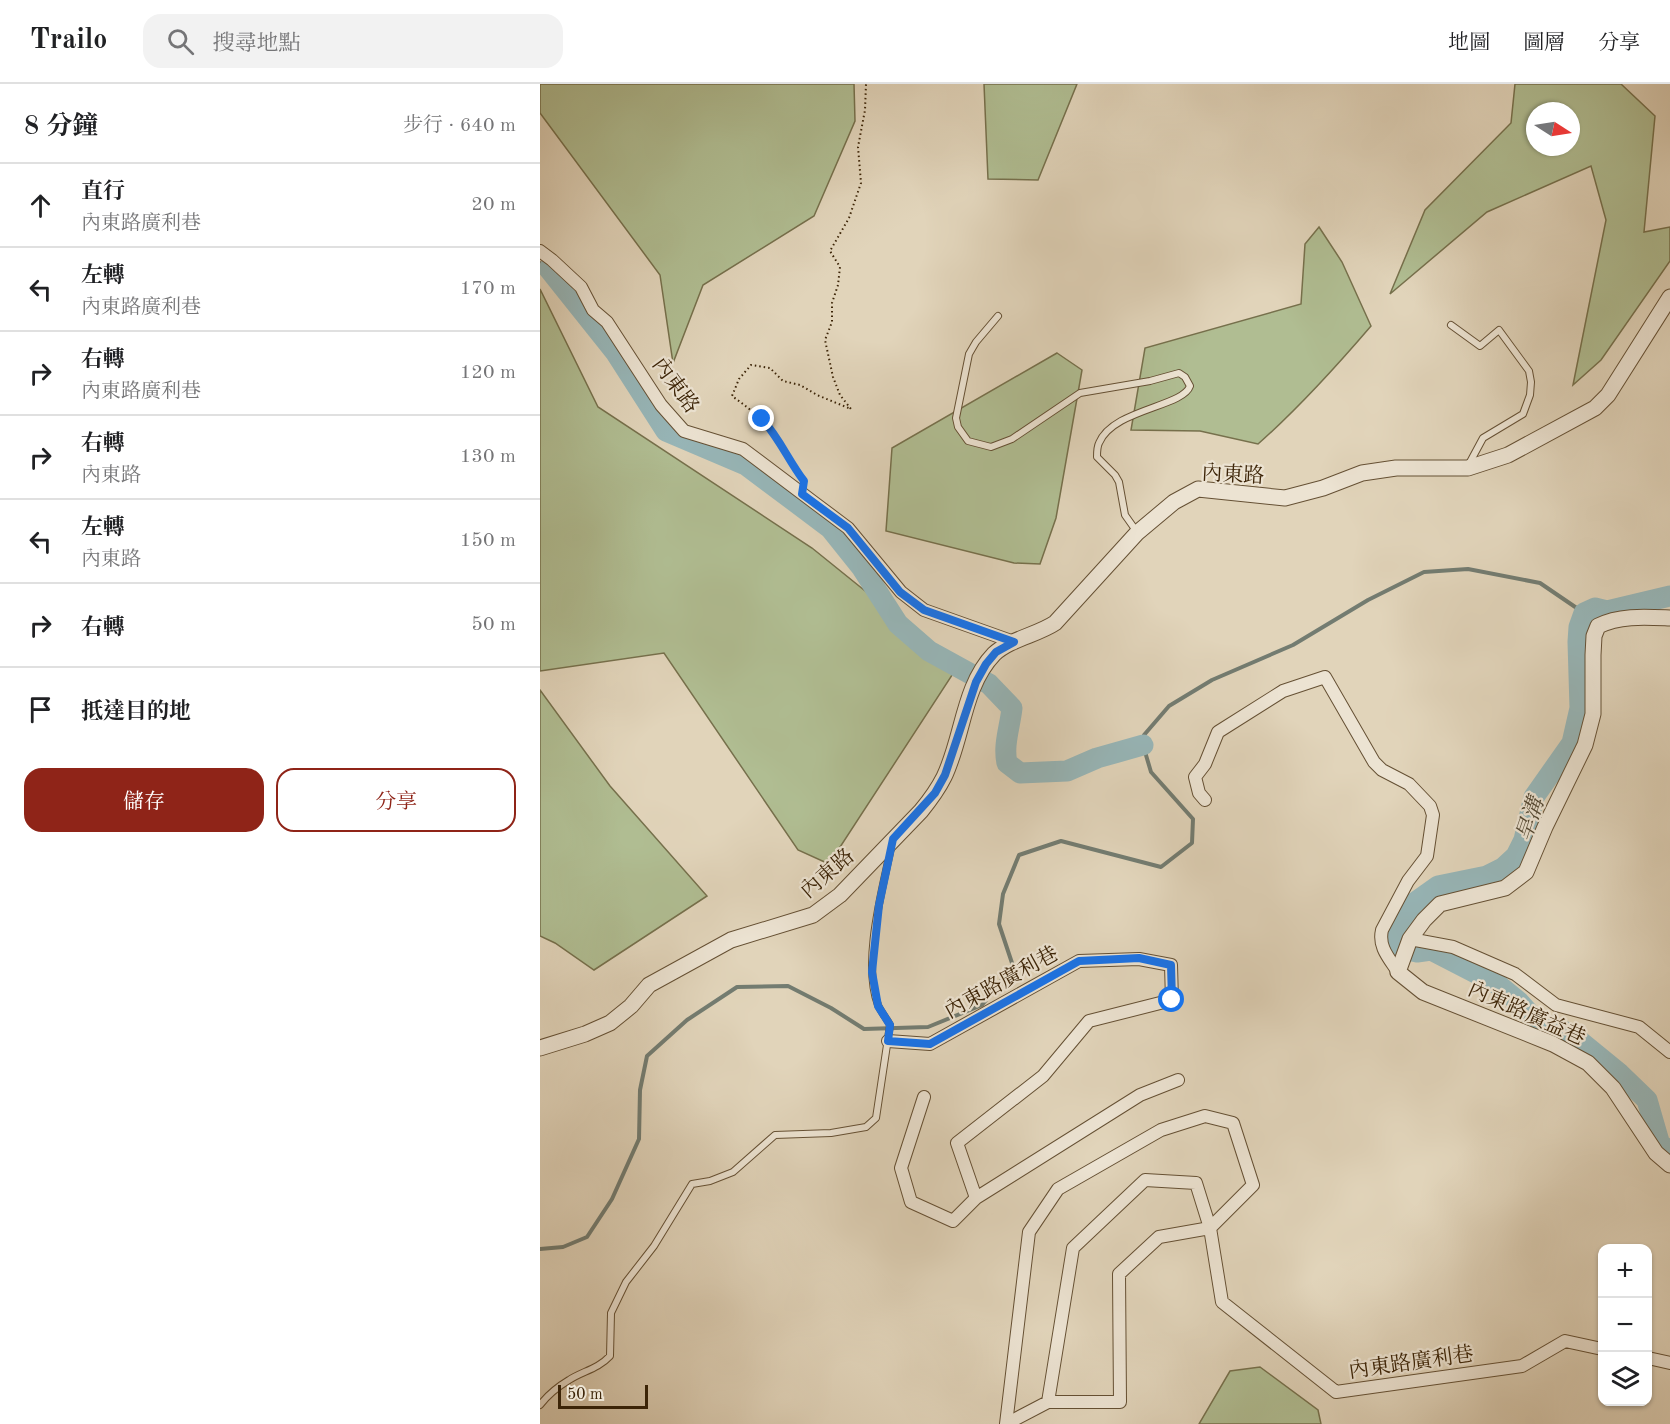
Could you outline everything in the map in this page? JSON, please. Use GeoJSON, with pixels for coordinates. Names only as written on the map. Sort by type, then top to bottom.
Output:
{"type":"FeatureCollection","features":[{"type":"Feature","properties":{"kind":"street","name":"內東路"},"geometry":{"type":"LineString","coordinates":[[540,251],[581,287],[593,310],[607,322],[661,405],[684,431],[743,450],[848,528],[900,592],[924,610],[1014,642]]}},
{"type":"Feature","properties":{"kind":"street","name":"內東路"},"geometry":{"type":"LineString","coordinates":[[541,1050],[610,1023],[631,1006],[649,985],[730,940],[813,915],[840,895],[921,810],[940,784],[980,676],[996,652],[1014,642],[1041,632],[1055,623],[1137,533],[1174,502],[1198,489],[1285,498],[1323,488],[1362,473],[1396,468],[1467,468],[1508,455],[1595,408],[1608,395],[1670,297]]}},
{"type":"Feature","properties":{"kind":"street"},"geometry":{"type":"LineString","coordinates":[[1398,972],[1410,939],[1440,904],[1505,888],[1526,872],[1545,826],[1585,745],[1593,714],[1594,636],[1598,626],[1609,621],[1639,617],[1670,618]]}},
{"type":"Feature","properties":{"kind":"street","name":"內東路廣益巷"},"geometry":{"type":"LineString","coordinates":[[1206,800],[1199,793],[1195,777],[1205,764],[1218,732],[1283,691],[1325,677],[1374,762],[1382,770],[1408,784],[1430,806],[1433,815],[1427,856],[1408,881],[1380,938],[1382,947],[1398,972],[1423,992],[1553,1044],[1588,1063],[1613,1088],[1656,1153],[1670,1165]]}},
{"type":"Feature","properties":{"kind":"street","name":"內東路廣益巷"},"geometry":{"type":"LineString","coordinates":[[1410,939],[1453,947],[1515,974],[1556,1005],[1639,1027],[1670,1052]]}},
{"type":"Feature","properties":{"kind":"street","name":"內東路廣利巷"},"geometry":{"type":"LineString","coordinates":[[888,1041],[930,1044],[1079,961],[1139,958],[1171,965],[1172,1000],[1089,1021],[1043,1076],[957,1143],[976,1198]]}},
{"type":"Feature","properties":{"kind":"street"},"geometry":{"type":"LineString","coordinates":[[924,1097],[901,1168],[911,1202],[953,1221],[976,1198],[1140,1095],[1178,1080]]}},
{"type":"Feature","properties":{"kind":"street"},"geometry":{"type":"LineString","coordinates":[[1205,1116],[1233,1123],[1253,1185],[1210,1228],[1159,1237],[1119,1274],[1120,1402],[1048,1402],[1006,1424],[1029,1232],[1058,1189],[1161,1130],[1205,1116]]}},
{"type":"Feature","properties":{"kind":"street","name":"內東路廣利巷"},"geometry":{"type":"LineString","coordinates":[[1048,1402],[1073,1248],[1145,1180],[1196,1183],[1210,1228],[1222,1302],[1336,1392],[1522,1366],[1565,1341],[1598,1348]]}},
{"type":"Feature","properties":{"kind":"street"},"geometry":{"type":"LineString","coordinates":[[1652,1359],[1670,1363]]}},
{"type":"Feature","properties":{"kind":"lane"},"geometry":{"type":"LineString","coordinates":[[998,316],[969,354],[956,418],[958,427],[968,441],[982,446],[991,447],[1012,439],[1080,393],[1150,381],[1179,373],[1185,377],[1190,386],[1180,398],[1137,412],[1110,430],[1099,443],[1097,458],[1119,482],[1125,515],[1137,533]]}},
{"type":"Feature","properties":{"kind":"lane"},"geometry":{"type":"LineString","coordinates":[[1451,325],[1480,345],[1499,330],[1529,371],[1531,382],[1530,396],[1522,414],[1484,438],[1467,468]]}},
{"type":"Feature","properties":{"kind":"lane"},"geometry":{"type":"LineString","coordinates":[[540,1405],[569,1379],[602,1365],[610,1356],[611,1313],[626,1282],[654,1246],[692,1184],[710,1181],[733,1172],[775,1135],[831,1133],[866,1127],[876,1118],[890,1025],[878,1006],[872,972],[879,905],[893,839]]}},
{"type":"Feature","properties":{"kind":"path"},"geometry":{"type":"LineString","coordinates":[[802,494],[804,481],[774,433],[762,419],[732,396],[739,379],[751,365],[770,368],[783,381],[800,385],[817,395],[851,409],[840,394],[833,377],[825,340],[832,322],[832,303],[838,285],[840,267],[830,251],[849,218],[861,183],[858,147],[865,110],[866,84]]}},
{"type":"Feature","properties":{"kind":"green space"},"geometry":{"type":"Polygon","coordinates":[[[540,84],[854,84],[855,121],[814,216],[703,285],[673,363],[660,275],[540,113],[540,84]]]}},
{"type":"Feature","properties":{"kind":"green space"},"geometry":{"type":"Polygon","coordinates":[[[984,84],[1077,84],[1038,180],[988,179],[984,84]]]}},
{"type":"Feature","properties":{"kind":"green space"},"geometry":{"type":"Polygon","coordinates":[[[1515,84],[1621,84],[1655,116],[1644,232],[1670,227],[1670,261],[1601,360],[1573,385],[1606,220],[1591,166],[1487,212],[1390,294],[1425,210],[1511,123],[1515,84]]]}},
{"type":"Feature","properties":{"kind":"green space"},"geometry":{"type":"Polygon","coordinates":[[[1319,227],[1342,262],[1371,326],[1330,372],[1258,444],[1200,431],[1131,430],[1145,348],[1301,304],[1305,244],[1319,227]]]}},
{"type":"Feature","properties":{"kind":"green space"},"geometry":{"type":"Polygon","coordinates":[[[540,289],[598,407],[812,548],[958,666],[829,864],[798,850],[664,653],[540,671],[540,289]]]}},
{"type":"Feature","properties":{"kind":"green space"},"geometry":{"type":"Polygon","coordinates":[[[1057,353],[1082,370],[1056,518],[1040,564],[1014,563],[886,531],[892,448],[1057,353]]]}},
{"type":"Feature","properties":{"kind":"green space"},"geometry":{"type":"Polygon","coordinates":[[[540,690],[610,786],[707,896],[594,970],[555,943],[540,936],[540,690]]]}},
{"type":"Feature","properties":{"kind":"green space"},"geometry":{"type":"Polygon","coordinates":[[[1260,1367],[1318,1410],[1321,1424],[1199,1424],[1230,1371],[1260,1367]]]}},
{"type":"Feature","properties":{"kind":"waterway"},"geometry":{"type":"LineString","coordinates":[[540,263],[549,269]]}},
{"type":"Feature","properties":{"kind":"waterway"},"geometry":{"type":"LineString","coordinates":[[549,269],[616,353],[666,431],[746,465],[830,528],[862,568],[898,624],[929,651],[989,684],[1012,708],[1006,743],[1007,763],[1020,773],[1067,771],[1097,758],[1143,745]]}},
{"type":"Feature","properties":{"kind":"waterway"},"geometry":{"type":"LineString","coordinates":[[540,1249],[563,1247],[587,1237],[612,1199],[639,1139],[640,1090],[647,1056],[687,1020],[737,987],[788,986],[831,1008],[864,1029],[928,1027],[982,1005],[1013,966],[999,924],[1003,894],[1019,855],[1061,841],[1161,867],[1192,843],[1193,819],[1151,772],[1143,745],[1144,735],[1169,706],[1212,680],[1293,645],[1368,600],[1424,572],[1468,569],[1540,583],[1584,613]]}},
{"type":"Feature","properties":{"kind":"waterway","name":"旱溝"},"geometry":{"type":"LineString","coordinates":[[1670,596],[1607,611],[1595,608],[1584,613],[1579,627],[1578,642],[1580,708],[1572,743],[1534,797],[1524,840],[1516,856],[1503,868],[1487,876],[1438,886],[1414,903],[1399,926],[1395,937],[1398,948],[1417,952],[1431,950],[1497,984],[1519,1002],[1535,1020],[1571,1034],[1620,1074],[1647,1100],[1660,1145],[1670,1150]]}},
{"type":"Feature","properties":{"kind":"route"},"geometry":{"type":"LineString","coordinates":[[762,419],[785,449],[793,466],[804,481],[802,494],[848,528],[900,592],[924,610],[1014,642],[996,652],[986,664],[976,682],[945,775],[935,793],[893,839],[879,905],[872,972],[878,1006],[890,1025],[888,1041],[930,1044],[1079,961],[1139,958],[1171,965],[1172,1000]]}}]}
